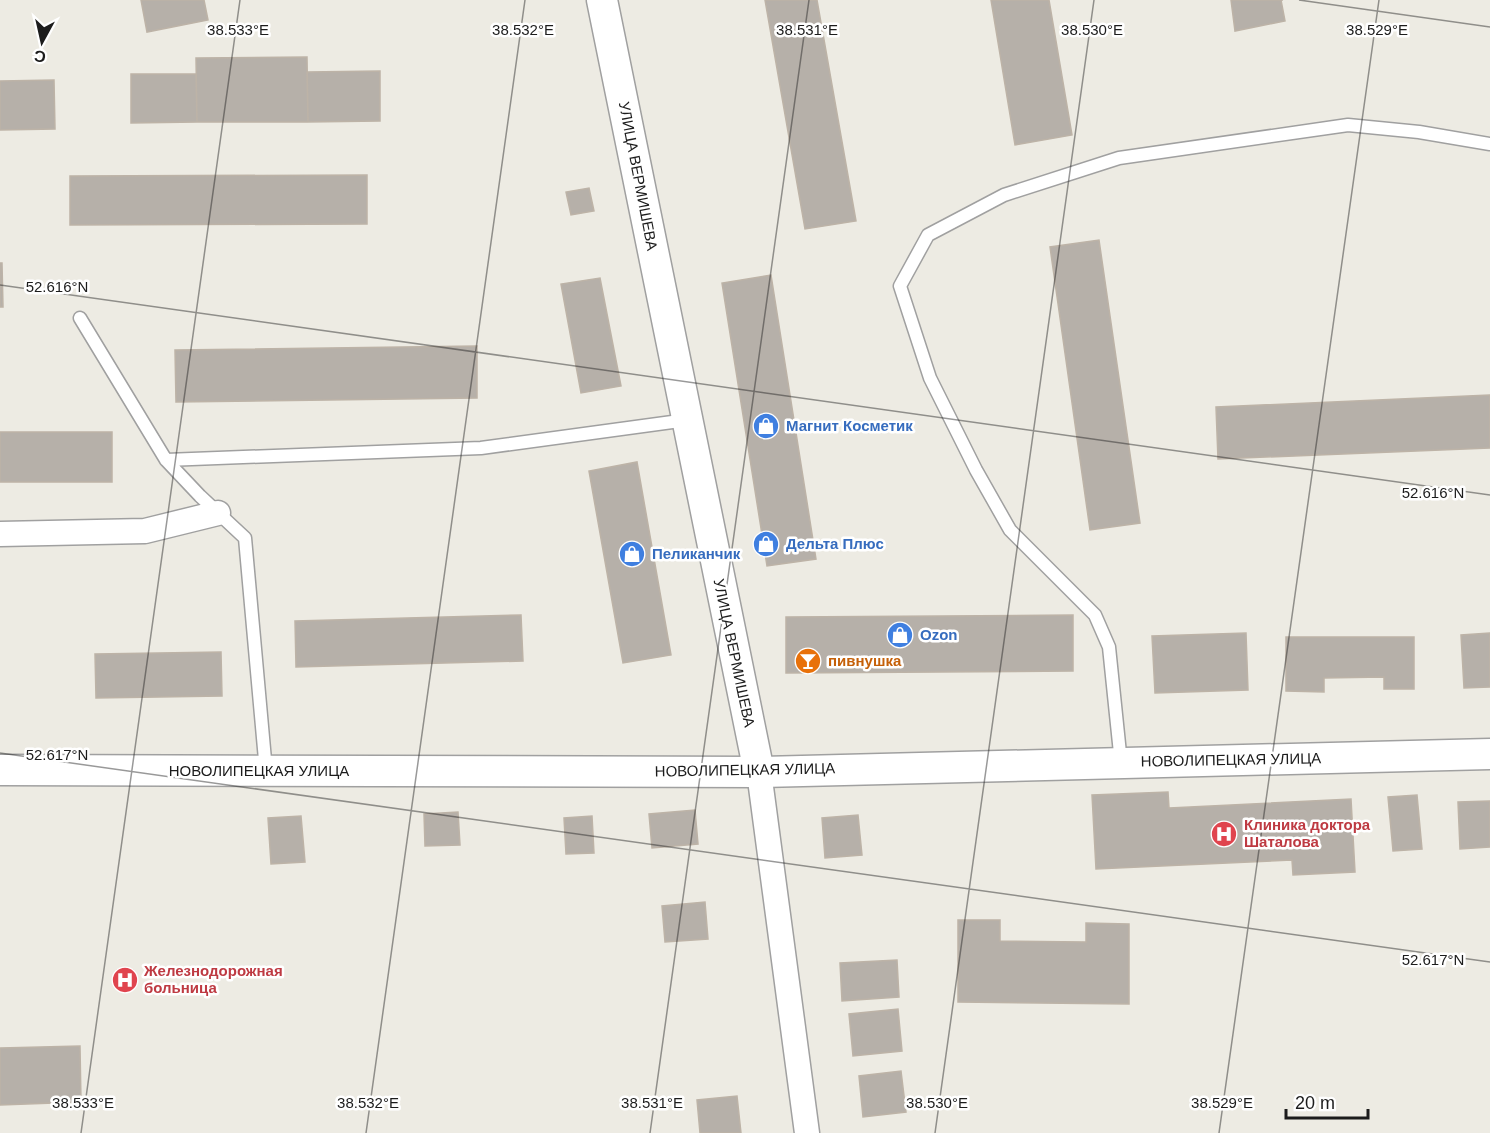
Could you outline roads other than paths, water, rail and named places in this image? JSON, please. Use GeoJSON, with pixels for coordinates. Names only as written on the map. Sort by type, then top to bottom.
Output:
{"type":"FeatureCollection","features":[{"type":"Feature","properties":{"kind":"street","name":"УЛИЦА ВЕРМИШЕВА"},"geometry":{"type":"LineString","coordinates":[[602,0],[759,771],[807,1133]]}},
{"type":"Feature","properties":{"kind":"street"},"geometry":{"type":"LineString","coordinates":[[0,534],[145,531],[218,513]]}},
{"type":"Feature","properties":{"kind":"street","name":"НОВОЛИПЕЦКАЯ УЛИЦА"},"geometry":{"type":"LineString","coordinates":[[0,770],[759,771],[1490,754]]}},
{"type":"Feature","properties":{"kind":"lane"},"geometry":{"type":"LineString","coordinates":[[1121,763],[1109,647],[1095,615],[1010,530],[976,470],[930,378],[900,286],[928,235],[1004,195],[1119,158],[1348,125],[1419,132],[1490,144]]}},
{"type":"Feature","properties":{"kind":"lane"},"geometry":{"type":"LineString","coordinates":[[80,318],[166,460],[245,538],[266,771]]}},
{"type":"Feature","properties":{"kind":"lane"},"geometry":{"type":"LineString","coordinates":[[166,460],[481,448],[687,420]]}},
{"type":"Feature","properties":{"kind":"place","name":"Магнит Косметик"},"geometry":{"type":"Point","coordinates":[766,426]}},
{"type":"Feature","properties":{"kind":"place","name":"Дельта Плюс"},"geometry":{"type":"Point","coordinates":[766,544]}},
{"type":"Feature","properties":{"kind":"place","name":"Пеликанчик"},"geometry":{"type":"Point","coordinates":[632,554]}},
{"type":"Feature","properties":{"kind":"place","name":"Ozon"},"geometry":{"type":"Point","coordinates":[900,635]}},
{"type":"Feature","properties":{"kind":"place","name":"пивнушка"},"geometry":{"type":"Point","coordinates":[808,661]}},
{"type":"Feature","properties":{"kind":"place","name":"Клиника доктора Шаталова"},"geometry":{"type":"Point","coordinates":[1224,834]}},
{"type":"Feature","properties":{"kind":"place","name":"Железнодорожная больница"},"geometry":{"type":"Point","coordinates":[125,980]}}]}
